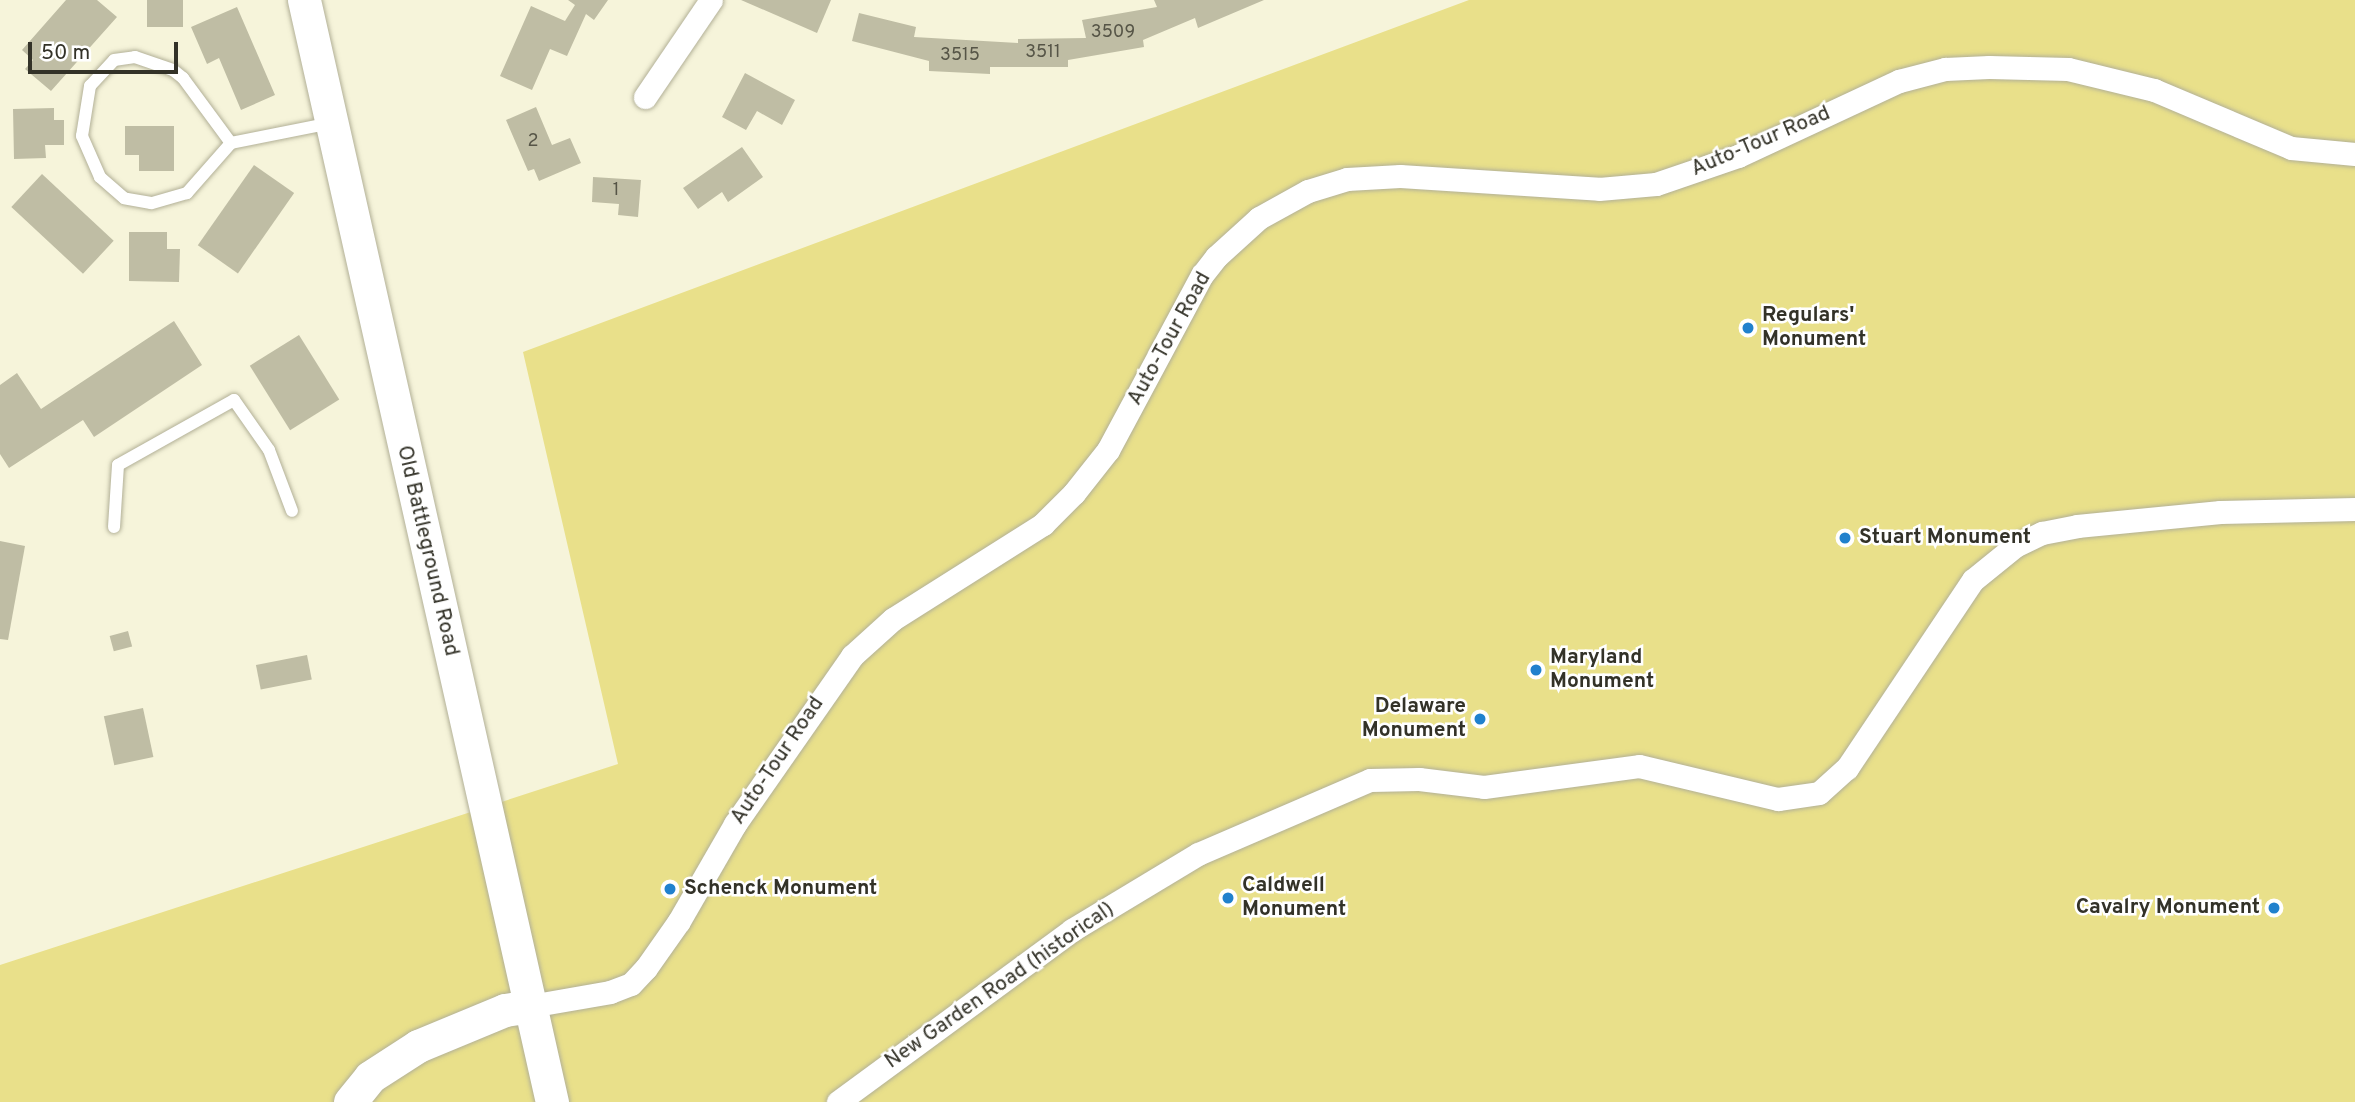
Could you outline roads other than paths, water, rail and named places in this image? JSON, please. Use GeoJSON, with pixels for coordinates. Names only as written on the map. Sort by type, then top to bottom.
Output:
{"type":"FeatureCollection","features":[{"type":"Feature","properties":{"kind":"street","name":"Old Battleground Road"},"geometry":{"type":"LineString","coordinates":[[304,0],[552,1102]]}},
{"type":"Feature","properties":{"kind":"street"},"geometry":{"type":"LineString","coordinates":[[645,97],[711,0]]}},
{"type":"Feature","properties":{"kind":"street","name":"Auto-Tour Road"},"geometry":{"type":"LineString","coordinates":[[530,1006],[610,992],[631,984],[650,964],[735,824],[852,656],[893,618],[1043,524],[1108,450],[1202,275],[1216,257],[1259,218],[1308,191],[1347,178],[1400,176],[1599,189],[1656,184],[1738,156],[1899,81],[1945,69],[1989,67],[2068,69],[2154,90],[2291,148],[2355,154]]}},
{"type":"Feature","properties":{"kind":"street","name":"New Garden Road (historical)"},"geometry":{"type":"LineString","coordinates":[[838,1102],[1072,930],[1186,860],[1370,780],[1419,779],[1484,787],[1639,766],[1778,799],[1819,793],[1847,768],[1973,580],[2015,545],[2042,533],[2077,526],[2220,512],[2355,509]]}},
{"type":"Feature","properties":{"kind":"street"},"geometry":{"type":"LineString","coordinates":[[350,1102],[370,1077],[418,1046],[505,1010],[530,1006]]}},
{"type":"Feature","properties":{"kind":"lane"},"geometry":{"type":"LineString","coordinates":[[231,143],[194,90],[173,70],[135,57],[114,60],[90,86],[82,136],[100,177],[124,198],[151,203],[187,193],[231,143],[332,123]]}},
{"type":"Feature","properties":{"kind":"lane"},"geometry":{"type":"LineString","coordinates":[[114,527],[118,465],[234,400],[269,450],[292,511]]}},
{"type":"Feature","properties":{"kind":"place","name":"Regulars' Monument"},"geometry":{"type":"Point","coordinates":[1748,328]}},
{"type":"Feature","properties":{"kind":"place","name":"Stuart Monument"},"geometry":{"type":"Point","coordinates":[1845,538]}},
{"type":"Feature","properties":{"kind":"place","name":"Maryland Monument"},"geometry":{"type":"Point","coordinates":[1536,670]}},
{"type":"Feature","properties":{"kind":"place","name":"Delaware Monument"},"geometry":{"type":"Point","coordinates":[1480,719]}},
{"type":"Feature","properties":{"kind":"place","name":"Schenck Monument"},"geometry":{"type":"Point","coordinates":[670,889]}},
{"type":"Feature","properties":{"kind":"place","name":"Caldwell Monument"},"geometry":{"type":"Point","coordinates":[1228,898]}},
{"type":"Feature","properties":{"kind":"place","name":"Cavalry Monument"},"geometry":{"type":"Point","coordinates":[2274,908]}}]}
